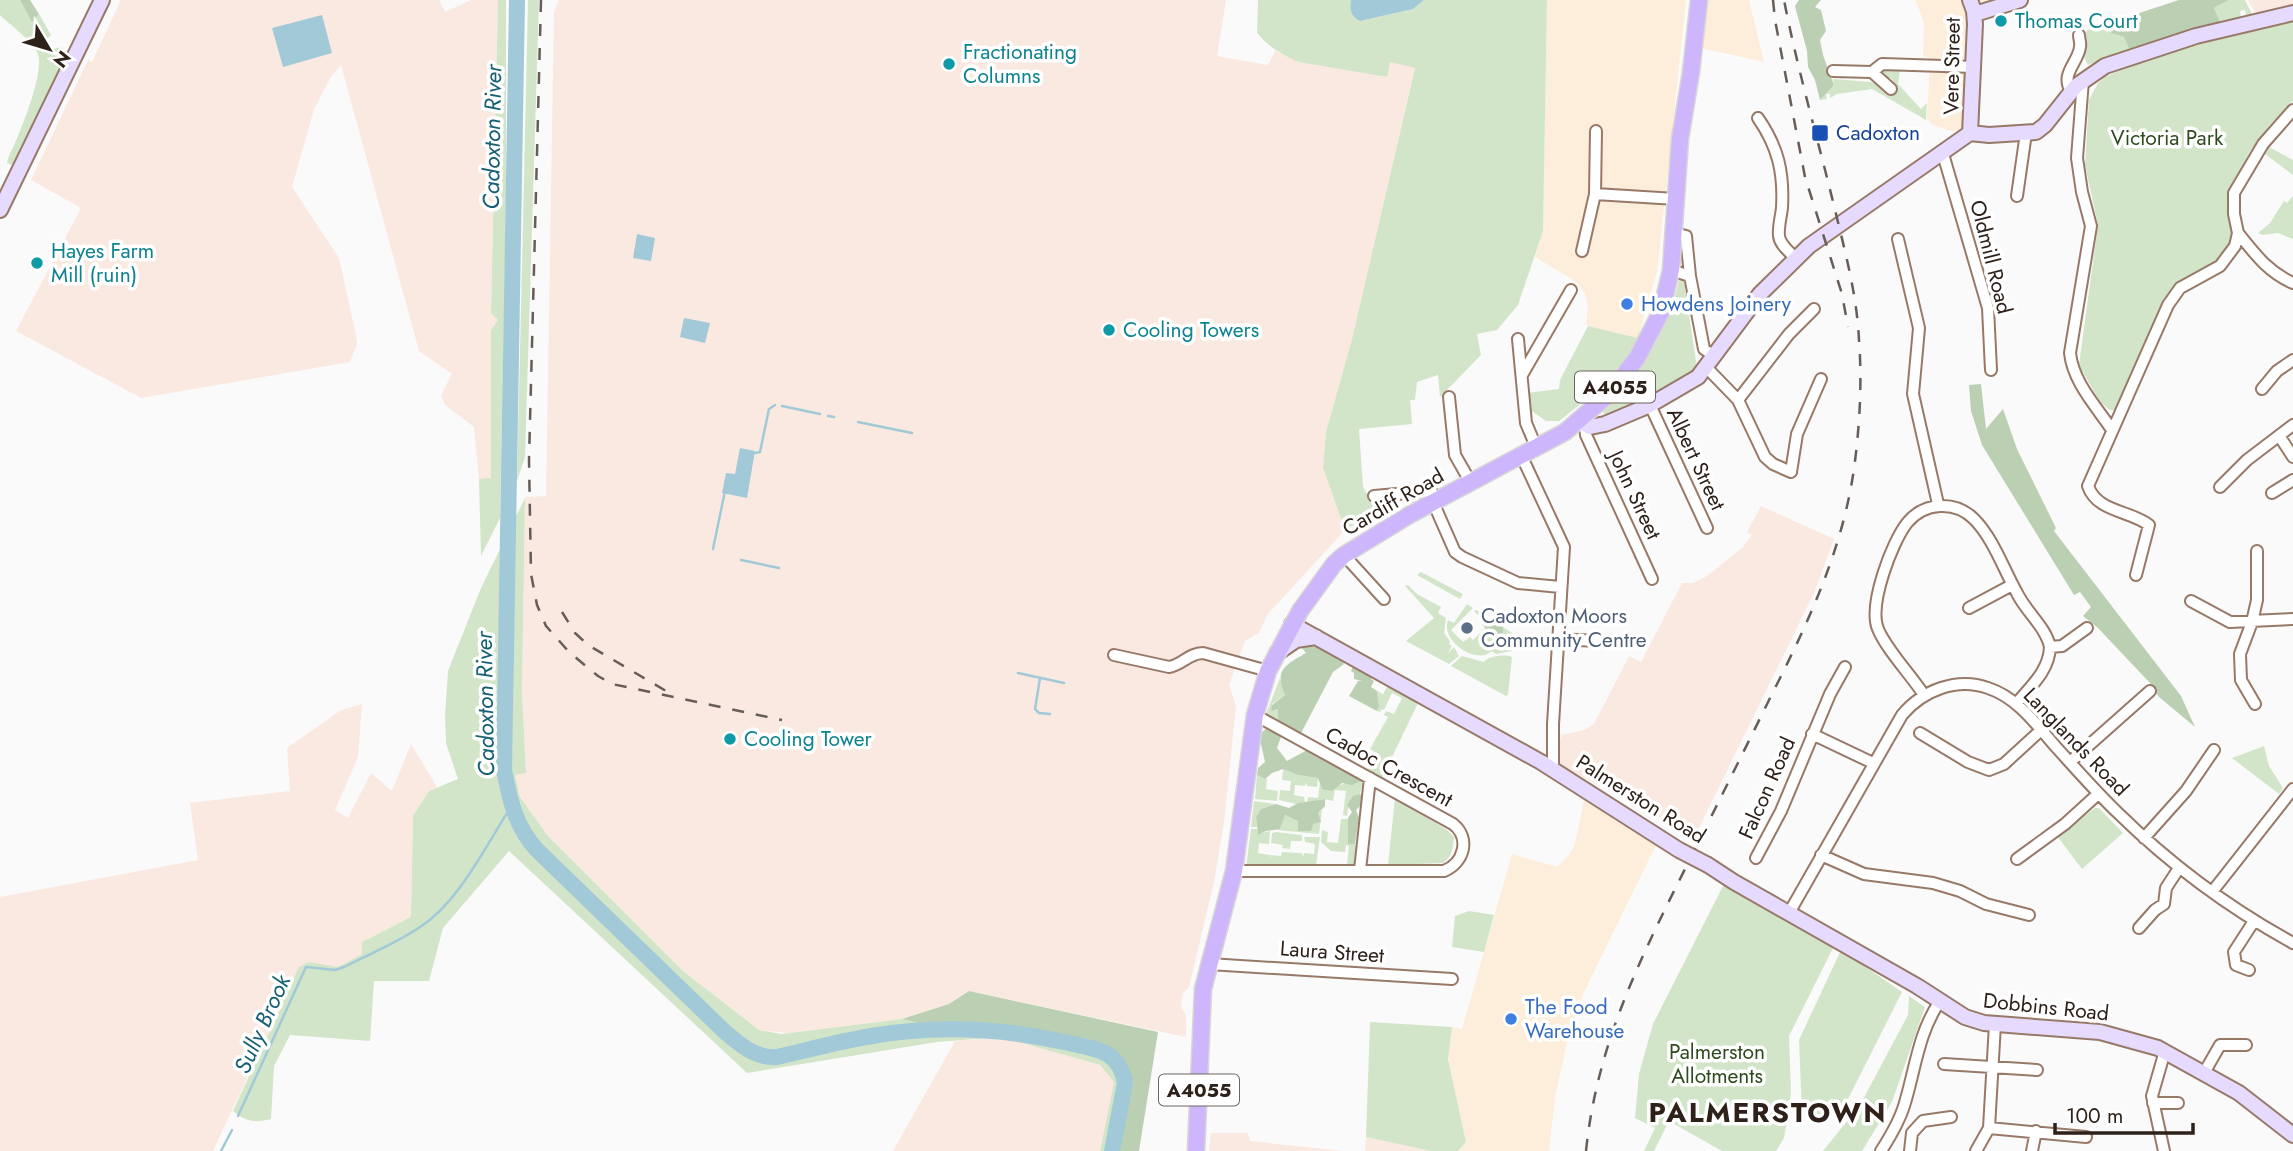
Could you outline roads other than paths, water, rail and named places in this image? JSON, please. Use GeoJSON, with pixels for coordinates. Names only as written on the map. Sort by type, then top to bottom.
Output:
{"type":"FeatureCollection","features":[{"type":"Feature","properties":{"kind":"main road","name":"Cardiff Road"},"geometry":{"type":"LineString","coordinates":[[1196,1151],[1202,1004],[1209,964],[1234,871],[1255,715],[1268,671],[1292,624],[1318,584],[1344,555],[1360,543],[1435,501],[1582,424],[1610,394],[1637,358],[1661,312],[1671,270],[1680,139],[1699,0]]}},
{"type":"Feature","properties":{"kind":"street"},"geometry":{"type":"LineString","coordinates":[[0,211],[102,0]]}},
{"type":"Feature","properties":{"kind":"street"},"geometry":{"type":"LineString","coordinates":[[1972,7],[2020,0]]}},
{"type":"Feature","properties":{"kind":"street","name":"Vere Street"},"geometry":{"type":"LineString","coordinates":[[1970,133],[1974,67],[1972,7]]}},
{"type":"Feature","properties":{"kind":"street"},"geometry":{"type":"LineString","coordinates":[[1582,424],[1597,427],[1650,405],[1682,388],[1711,362],[1746,311],[1795,258],[1832,228],[1970,133],[2036,132],[2045,125],[2071,91],[2105,66],[2206,33],[2293,13]]}},
{"type":"Feature","properties":{"kind":"street"},"geometry":{"type":"LineString","coordinates":[[2071,91],[2067,85],[2067,76],[2081,47],[2079,35]]}},
{"type":"Feature","properties":{"kind":"street"},"geometry":{"type":"LineString","coordinates":[[1833,71],[1872,72],[1882,64],[1974,67]]}},
{"type":"Feature","properties":{"kind":"street"},"geometry":{"type":"LineString","coordinates":[[1872,72],[1891,89]]}},
{"type":"Feature","properties":{"kind":"street"},"geometry":{"type":"LineString","coordinates":[[2083,80],[2077,158],[2091,226],[2070,353],[2071,367],[2112,430]]}},
{"type":"Feature","properties":{"kind":"street"},"geometry":{"type":"LineString","coordinates":[[2136,575],[2149,526],[2139,518],[2101,504],[2092,496],[2088,486],[2168,305],[2180,288],[2220,266],[2235,246],[2238,233],[2234,193],[2263,144],[2293,110]]}},
{"type":"Feature","properties":{"kind":"street"},"geometry":{"type":"LineString","coordinates":[[1758,118],[1772,139],[1781,167],[1780,239],[1795,258]]}},
{"type":"Feature","properties":{"kind":"street"},"geometry":{"type":"LineString","coordinates":[[1583,251],[1595,194],[1597,131]]}},
{"type":"Feature","properties":{"kind":"street"},"geometry":{"type":"LineString","coordinates":[[2017,196],[2026,133]]}},
{"type":"Feature","properties":{"kind":"street","name":"Oldmill Road"},"geometry":{"type":"LineString","coordinates":[[1943,154],[1988,308],[1991,370]]}},
{"type":"Feature","properties":{"kind":"street"},"geometry":{"type":"LineString","coordinates":[[1595,194],[1676,199]]}},
{"type":"Feature","properties":{"kind":"street"},"geometry":{"type":"LineString","coordinates":[[1674,233],[1685,236],[1704,349],[1738,400],[1765,457],[1791,472],[1797,434],[1821,379]]}},
{"type":"Feature","properties":{"kind":"street"},"geometry":{"type":"LineString","coordinates":[[2238,233],[2265,266],[2279,277],[2293,283]]}},
{"type":"Feature","properties":{"kind":"street"},"geometry":{"type":"LineString","coordinates":[[1898,239],[1919,328],[1913,394],[1938,504]]}},
{"type":"Feature","properties":{"kind":"street"},"geometry":{"type":"LineString","coordinates":[[1671,270],[1690,276]]}},
{"type":"Feature","properties":{"kind":"street"},"geometry":{"type":"LineString","coordinates":[[1521,376],[1571,290]]}},
{"type":"Feature","properties":{"kind":"street"},"geometry":{"type":"LineString","coordinates":[[1738,400],[1789,334],[1814,309]]}},
{"type":"Feature","properties":{"kind":"street"},"geometry":{"type":"LineString","coordinates":[[1518,339],[1526,423],[1537,449]]}},
{"type":"Feature","properties":{"kind":"street"},"geometry":{"type":"LineString","coordinates":[[2262,389],[2277,371],[2293,360]]}},
{"type":"Feature","properties":{"kind":"street"},"geometry":{"type":"LineString","coordinates":[[1449,397],[1455,455],[1471,483]]}},
{"type":"Feature","properties":{"kind":"street","name":"Albert Street"},"geometry":{"type":"LineString","coordinates":[[1650,405],[1707,528]]}},
{"type":"Feature","properties":{"kind":"street","name":"John Street"},"geometry":{"type":"LineString","coordinates":[[1582,424],[1652,579]]}},
{"type":"Feature","properties":{"kind":"street"},"geometry":{"type":"LineString","coordinates":[[2220,488],[2247,460],[2293,425]]}},
{"type":"Feature","properties":{"kind":"street"},"geometry":{"type":"LineString","coordinates":[[2280,437],[2293,457]]}},
{"type":"Feature","properties":{"kind":"street"},"geometry":{"type":"LineString","coordinates":[[1522,457],[1564,547],[1551,768]]}},
{"type":"Feature","properties":{"kind":"street"},"geometry":{"type":"LineString","coordinates":[[2272,493],[2293,480]]}},
{"type":"Feature","properties":{"kind":"street"},"geometry":{"type":"LineString","coordinates":[[1374,496],[1431,491],[1455,552],[1518,583],[1560,587]]}},
{"type":"Feature","properties":{"kind":"street"},"geometry":{"type":"LineString","coordinates":[[1924,695],[1877,628],[1876,612],[1878,591],[1898,539],[1908,521],[1938,504],[1957,508],[1972,517],[1984,532],[2024,607],[2048,636],[2049,659],[2041,675],[2016,704]]}},
{"type":"Feature","properties":{"kind":"street"},"geometry":{"type":"LineString","coordinates":[[2255,704],[2241,680],[2240,654],[2257,600],[2257,551]]}},
{"type":"Feature","properties":{"kind":"street"},"geometry":{"type":"LineString","coordinates":[[1344,555],[1384,599]]}},
{"type":"Feature","properties":{"kind":"street"},"geometry":{"type":"LineString","coordinates":[[1969,608],[2012,585]]}},
{"type":"Feature","properties":{"kind":"street"},"geometry":{"type":"LineString","coordinates":[[2191,601],[2230,622],[2293,619]]}},
{"type":"Feature","properties":{"kind":"street","name":"Palmerston Road"},"geometry":{"type":"LineString","coordinates":[[1292,624],[1551,768],[1679,850],[1940,1001]]}},
{"type":"Feature","properties":{"kind":"street"},"geometry":{"type":"LineString","coordinates":[[2050,647],[2062,646],[2087,628]]}},
{"type":"Feature","properties":{"kind":"street"},"geometry":{"type":"LineString","coordinates":[[1277,653],[1296,640],[1316,637]]}},
{"type":"Feature","properties":{"kind":"street"},"geometry":{"type":"LineString","coordinates":[[1557,639],[1619,642]]}},
{"type":"Feature","properties":{"kind":"street"},"geometry":{"type":"LineString","coordinates":[[1114,655],[1169,667],[1177,666],[1194,654],[1203,653],[1268,671]]}},
{"type":"Feature","properties":{"kind":"street","name":"Falcon Road"},"geometry":{"type":"LineString","coordinates":[[1756,858],[1781,811],[1829,694],[1845,667]]}},
{"type":"Feature","properties":{"kind":"street","name":"Langlands Road"},"geometry":{"type":"LineString","coordinates":[[1789,913],[1898,720],[1924,695],[1949,686],[1971,685],[1996,691],[2016,704],[2098,794],[2144,838],[2212,892],[2293,943]]}},
{"type":"Feature","properties":{"kind":"street"},"geometry":{"type":"LineString","coordinates":[[2070,762],[2150,691]]}},
{"type":"Feature","properties":{"kind":"street","name":"Cadoc Crescent"},"geometry":{"type":"LineString","coordinates":[[1234,871],[1444,871],[1455,865],[1464,845],[1462,832],[1453,824],[1255,715]]}},
{"type":"Feature","properties":{"kind":"street"},"geometry":{"type":"LineString","coordinates":[[1920,733],[1968,762],[1989,770],[2004,764],[2041,730]]}},
{"type":"Feature","properties":{"kind":"street","name":"Falcon Road"},"geometry":{"type":"LineString","coordinates":[[1812,734],[1873,762]]}},
{"type":"Feature","properties":{"kind":"street"},"geometry":{"type":"LineString","coordinates":[[2144,838],[2186,791],[2214,750]]}},
{"type":"Feature","properties":{"kind":"street"},"geometry":{"type":"LineString","coordinates":[[1360,870],[1370,778]]}},
{"type":"Feature","properties":{"kind":"street"},"geometry":{"type":"LineString","coordinates":[[2212,892],[2293,789]]}},
{"type":"Feature","properties":{"kind":"street"},"geometry":{"type":"LineString","coordinates":[[2017,859],[2065,824],[2098,794]]}},
{"type":"Feature","properties":{"kind":"street"},"geometry":{"type":"LineString","coordinates":[[1821,855],[1864,874],[1933,883],[1960,891],[1986,904],[2029,915]]}},
{"type":"Feature","properties":{"kind":"street"},"geometry":{"type":"LineString","coordinates":[[2139,928],[2164,904],[2166,888],[2179,868]]}},
{"type":"Feature","properties":{"kind":"street"},"geometry":{"type":"LineString","coordinates":[[2249,970],[2236,965],[2234,952],[2254,920]]}},
{"type":"Feature","properties":{"kind":"street","name":"Laura Street"},"geometry":{"type":"LineString","coordinates":[[1209,964],[1452,979]]}},
{"type":"Feature","properties":{"kind":"street"},"geometry":{"type":"LineString","coordinates":[[1881,1151],[1903,1108],[1918,1048],[1940,1001]]}},
{"type":"Feature","properties":{"kind":"street","name":"Dobbins Road"},"geometry":{"type":"LineString","coordinates":[[1940,1001],[1975,1022],[2100,1032],[2165,1051],[2239,1093],[2293,1135]]}},
{"type":"Feature","properties":{"kind":"street"},"geometry":{"type":"LineString","coordinates":[[1976,1151],[1989,1128],[1995,1024]]}},
{"type":"Feature","properties":{"kind":"street"},"geometry":{"type":"LineString","coordinates":[[2204,1073],[2220,1045],[2246,1045]]}},
{"type":"Feature","properties":{"kind":"street"},"geometry":{"type":"LineString","coordinates":[[2164,1151],[2152,1092],[2165,1051]]}},
{"type":"Feature","properties":{"kind":"street"},"geometry":{"type":"LineString","coordinates":[[1944,1064],[2037,1070]]}},
{"type":"Feature","properties":{"kind":"street"},"geometry":{"type":"LineString","coordinates":[[2153,1103],[2178,1102]]}},
{"type":"Feature","properties":{"kind":"street"},"geometry":{"type":"LineString","coordinates":[[1910,1151],[1912,1133],[1923,1121],[1951,1116]]}},
{"type":"Feature","properties":{"kind":"street"},"geometry":{"type":"LineString","coordinates":[[1989,1128],[2087,1137]]}},
{"type":"Feature","properties":{"kind":"street"},"geometry":{"type":"LineString","coordinates":[[2032,1151],[2036,1131]]}},
{"type":"Feature","properties":{"kind":"water"},"geometry":{"type":"Polygon","coordinates":[[[1351,0],[1424,0],[1413,9],[1360,21],[1351,12],[1351,0]]]}},
{"type":"Feature","properties":{"kind":"water"},"geometry":{"type":"Polygon","coordinates":[[[322,15],[332,53],[283,67],[272,28],[322,15]]]}},
{"type":"Feature","properties":{"kind":"water"},"geometry":{"type":"Polygon","coordinates":[[[637,234],[655,238],[651,261],[633,258],[637,234]]]}},
{"type":"Feature","properties":{"kind":"water"},"geometry":{"type":"Polygon","coordinates":[[[684,318],[710,323],[705,343],[680,337],[684,318]]]}},
{"type":"Feature","properties":{"kind":"water"},"geometry":{"type":"Polygon","coordinates":[[[740,448],[755,451],[747,498],[722,493],[726,473],[735,474],[740,448]]]}},
{"type":"Feature","properties":{"kind":"waterway","name":"Sully Brook"},"geometry":{"type":"LineString","coordinates":[[517,0],[504,770],[511,802],[523,832],[537,850],[724,1031],[748,1050],[762,1056],[777,1057],[872,1036],[944,1029],[1040,1037],[1094,1049],[1111,1056],[1122,1071],[1125,1083],[1112,1151]]}},
{"type":"Feature","properties":{"kind":"waterway"},"geometry":{"type":"LineString","coordinates":[[755,453],[760,452],[769,409],[775,405]]}},
{"type":"Feature","properties":{"kind":"waterway"},"geometry":{"type":"LineString","coordinates":[[782,406],[820,414]]}},
{"type":"Feature","properties":{"kind":"waterway"},"geometry":{"type":"LineString","coordinates":[[828,416],[834,417]]}},
{"type":"Feature","properties":{"kind":"waterway"},"geometry":{"type":"LineString","coordinates":[[858,422],[912,433]]}},
{"type":"Feature","properties":{"kind":"waterway"},"geometry":{"type":"LineString","coordinates":[[713,549],[725,491]]}},
{"type":"Feature","properties":{"kind":"waterway"},"geometry":{"type":"LineString","coordinates":[[741,560],[779,568]]}},
{"type":"Feature","properties":{"kind":"waterway"},"geometry":{"type":"LineString","coordinates":[[1018,673],[1064,683]]}},
{"type":"Feature","properties":{"kind":"waterway"},"geometry":{"type":"LineString","coordinates":[[1040,678],[1035,709],[1039,713],[1050,714]]}},
{"type":"Feature","properties":{"kind":"waterway","name":"Sully Brook"},"geometry":{"type":"LineString","coordinates":[[238,1116],[306,967],[335,970],[344,967],[420,927],[434,916],[459,888],[511,807]]}},
{"type":"Feature","properties":{"kind":"waterway","name":"Sully Brook"},"geometry":{"type":"LineString","coordinates":[[221,1151],[232,1130]]}},
{"type":"Feature","properties":{"kind":"railway"},"geometry":{"type":"LineString","coordinates":[[541,0],[529,460],[531,574],[537,605],[546,626],[569,652],[612,684],[782,720]]}},
{"type":"Feature","properties":{"kind":"railway"},"geometry":{"type":"LineString","coordinates":[[1773,0],[1805,177],[1842,294],[1848,327]]}},
{"type":"Feature","properties":{"kind":"railway"},"geometry":{"type":"LineString","coordinates":[[1586,1151],[1600,1074],[1623,1003],[1653,934],[1788,663],[1813,607],[1835,550],[1850,491],[1860,400],[1856,308],[1844,245],[1784,0]]}},
{"type":"Feature","properties":{"kind":"railway"},"geometry":{"type":"LineString","coordinates":[[562,612],[575,633],[588,645],[666,691]]}},
{"type":"Feature","properties":{"kind":"place","name":"Thomas Court"},"geometry":{"type":"Point","coordinates":[2001,21]}},
{"type":"Feature","properties":{"kind":"place","name":"Fractionating Columns"},"geometry":{"type":"Point","coordinates":[949,64]}},
{"type":"Feature","properties":{"kind":"place","name":"Cadoxton"},"geometry":{"type":"Point","coordinates":[1820,133]}},
{"type":"Feature","properties":{"kind":"place","name":"Hayes Farm Mill (ruin)"},"geometry":{"type":"Point","coordinates":[37,263]}},
{"type":"Feature","properties":{"kind":"place","name":"Howdens Joinery"},"geometry":{"type":"Point","coordinates":[1627,304]}},
{"type":"Feature","properties":{"kind":"place","name":"Cooling Towers"},"geometry":{"type":"Point","coordinates":[1109,330]}},
{"type":"Feature","properties":{"kind":"place","name":"Cadoxton Moors Community Centre"},"geometry":{"type":"Point","coordinates":[1467,628]}},
{"type":"Feature","properties":{"kind":"place","name":"Cooling Tower"},"geometry":{"type":"Point","coordinates":[730,739]}},
{"type":"Feature","properties":{"kind":"place","name":"The Food Warehouse"},"geometry":{"type":"Point","coordinates":[1511,1019]}},
{"type":"Feature","properties":{"kind":"district","name":"PALMERSTOWN"},"geometry":{"type":"Point","coordinates":[1768,1112]}},
{"type":"Feature","properties":{"kind":"water label","name":"Cadoxton River"},"geometry":{"type":"Point","coordinates":[492,137]}},
{"type":"Feature","properties":{"kind":"water label","name":"Cadoxton River"},"geometry":{"type":"Point","coordinates":[485,704]}},
{"type":"Feature","properties":{"kind":"park label","name":"Victoria Park"},"geometry":{"type":"Point","coordinates":[2167,138]}},
{"type":"Feature","properties":{"kind":"park label","name":"Palmerston Allotments"},"geometry":{"type":"Point","coordinates":[1717,1064]}}]}
